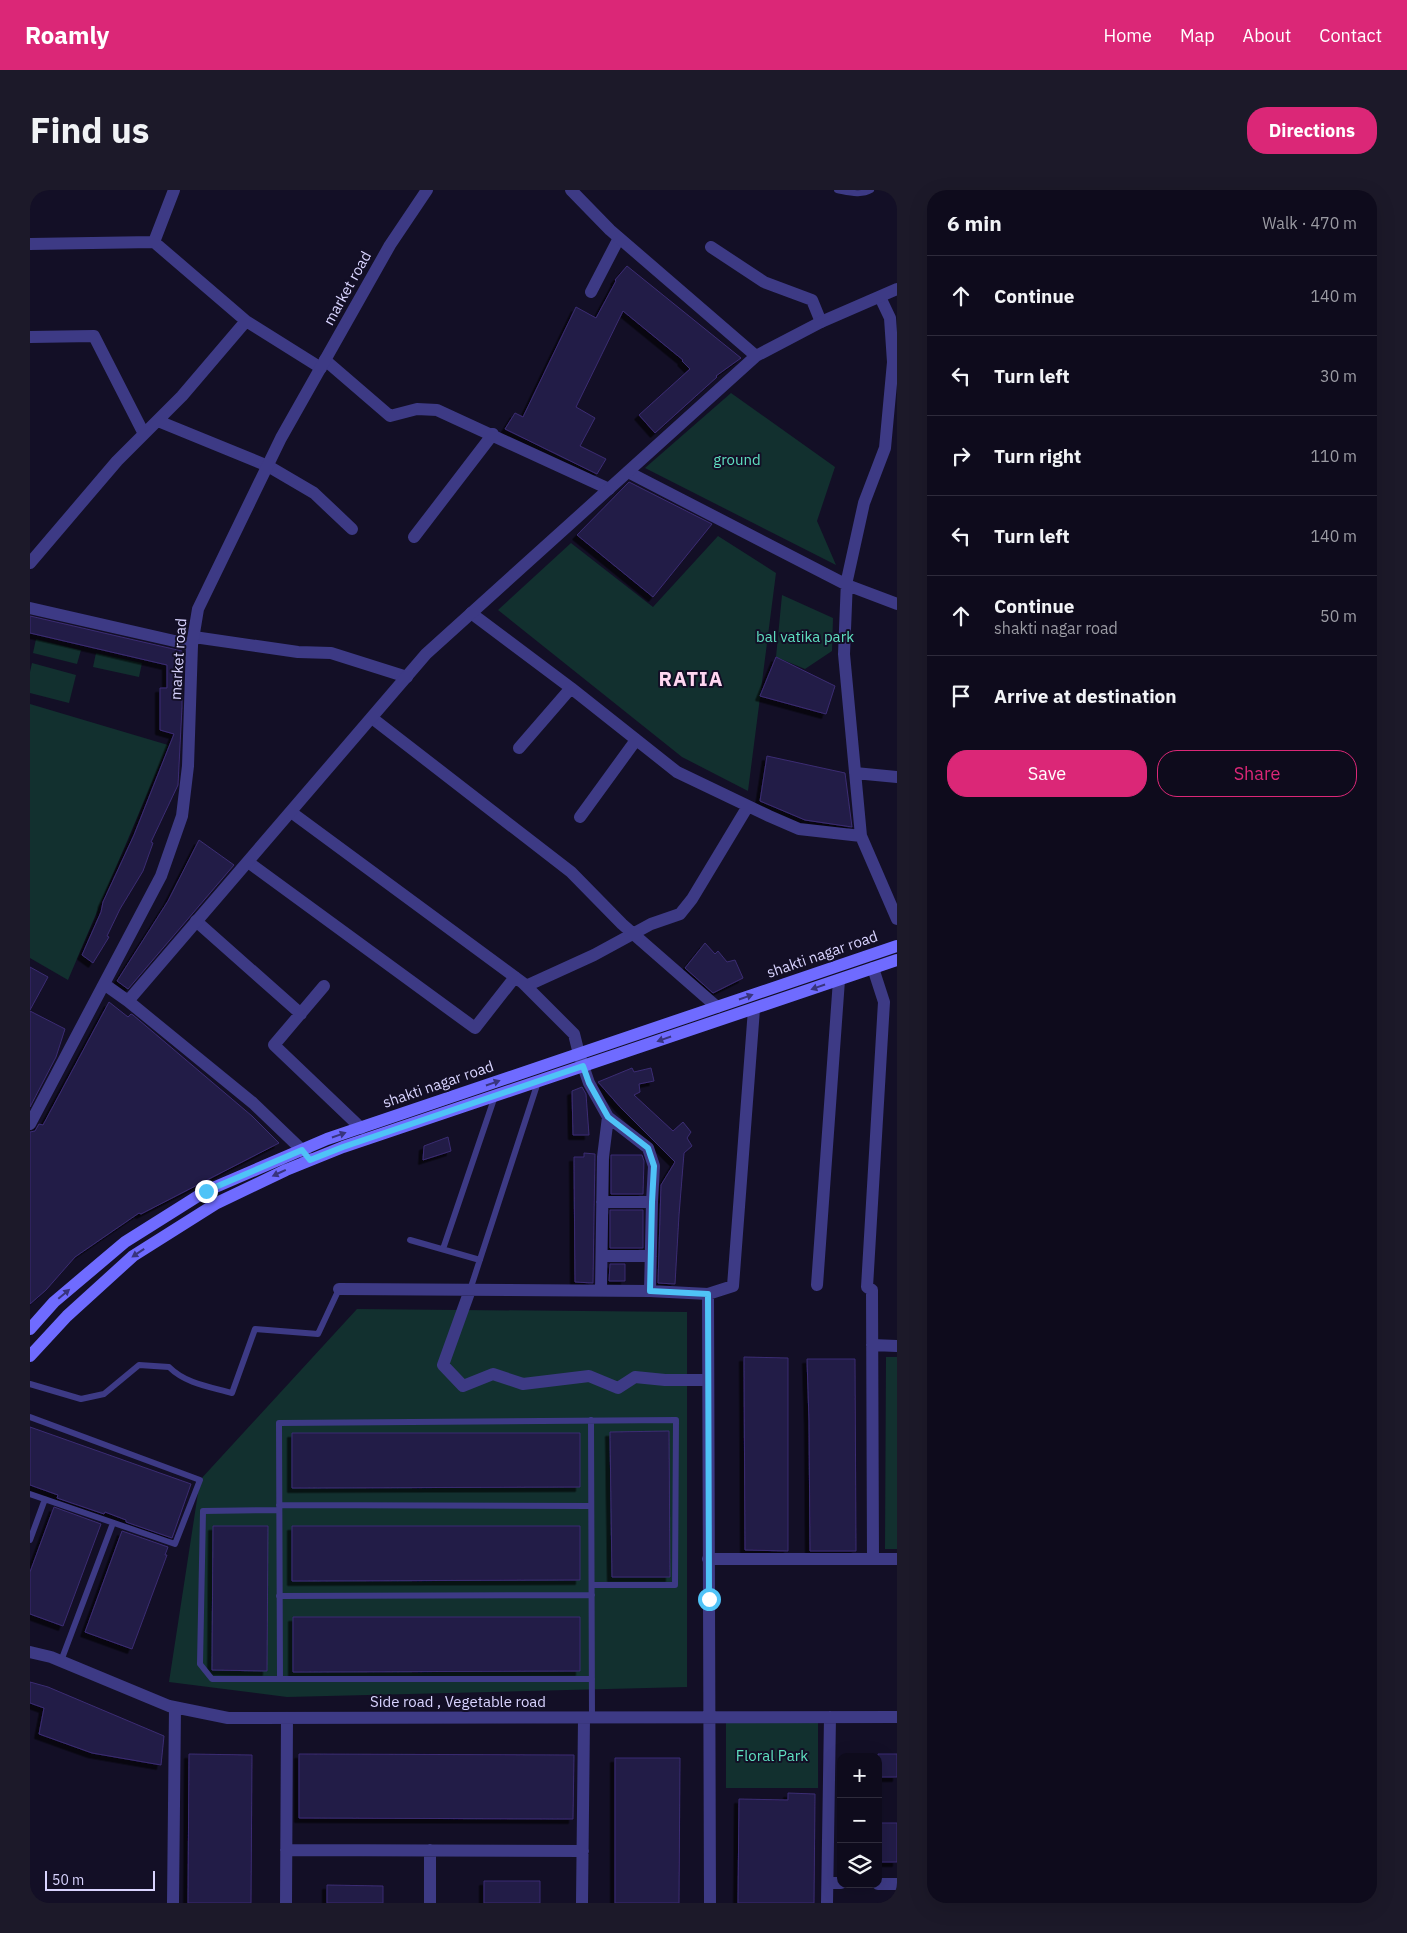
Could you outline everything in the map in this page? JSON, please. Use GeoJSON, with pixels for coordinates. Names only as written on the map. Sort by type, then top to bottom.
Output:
{"type":"FeatureCollection","features":[{"type":"Feature","properties":{"kind":"main road","name":"shakti nagar road"},"geometry":{"type":"LineString","coordinates":[[30,1329],[54,1302],[125,1242],[206,1191],[306,1155],[361,1128],[897,946]]}},
{"type":"Feature","properties":{"kind":"main road"},"geometry":{"type":"LineString","coordinates":[[30,1356],[67,1316],[133,1256],[217,1203],[286,1170],[306,1155],[343,1147],[897,960]]}},
{"type":"Feature","properties":{"kind":"street"},"geometry":{"type":"LineString","coordinates":[[154,242],[174,190]]}},
{"type":"Feature","properties":{"kind":"street","name":"market road"},"geometry":{"type":"LineString","coordinates":[[30,1124],[161,876],[182,816],[188,766],[193,641],[198,609],[281,438],[390,245],[427,190]]}},
{"type":"Feature","properties":{"kind":"street"},"geometry":{"type":"LineString","coordinates":[[571,190],[619,238],[756,356]]}},
{"type":"Feature","properties":{"kind":"street"},"geometry":{"type":"LineString","coordinates":[[591,292],[619,238]]}},
{"type":"Feature","properties":{"kind":"street"},"geometry":{"type":"LineString","coordinates":[[30,244],[154,242],[246,321],[323,364],[390,416],[418,409],[437,410],[493,434],[609,489]]}},
{"type":"Feature","properties":{"kind":"street"},"geometry":{"type":"LineString","coordinates":[[711,247],[764,282],[812,300],[821,322]]}},
{"type":"Feature","properties":{"kind":"street"},"geometry":{"type":"LineString","coordinates":[[128,1001],[426,654],[756,356],[821,322],[897,289]]}},
{"type":"Feature","properties":{"kind":"street"},"geometry":{"type":"LineString","coordinates":[[880,298],[890,318],[893,362],[885,448],[864,503],[847,584],[844,654],[862,836],[897,918]]}},
{"type":"Feature","properties":{"kind":"street"},"geometry":{"type":"LineString","coordinates":[[30,563],[117,462],[182,396],[246,321]]}},
{"type":"Feature","properties":{"kind":"street"},"geometry":{"type":"LineString","coordinates":[[30,337],[94,336],[144,434]]}},
{"type":"Feature","properties":{"kind":"street"},"geometry":{"type":"LineString","coordinates":[[158,420],[268,466],[314,493],[352,529]]}},
{"type":"Feature","properties":{"kind":"street"},"geometry":{"type":"LineString","coordinates":[[414,538],[493,434]]}},
{"type":"Feature","properties":{"kind":"street"},"geometry":{"type":"LineString","coordinates":[[628,472],[847,584],[897,604]]}},
{"type":"Feature","properties":{"kind":"street"},"geometry":{"type":"LineString","coordinates":[[30,608],[193,641],[298,652],[330,653],[407,677]]}},
{"type":"Feature","properties":{"kind":"street"},"geometry":{"type":"LineString","coordinates":[[471,613],[571,688],[677,772],[799,829],[862,836]]}},
{"type":"Feature","properties":{"kind":"street"},"geometry":{"type":"LineString","coordinates":[[519,748],[571,688]]}},
{"type":"Feature","properties":{"kind":"street"},"geometry":{"type":"LineString","coordinates":[[372,718],[571,872],[634,934],[716,1007]]}},
{"type":"Feature","properties":{"kind":"street"},"geometry":{"type":"LineString","coordinates":[[580,817],[636,740]]}},
{"type":"Feature","properties":{"kind":"street"},"geometry":{"type":"LineString","coordinates":[[856,773],[897,777]]}},
{"type":"Feature","properties":{"kind":"street"},"geometry":{"type":"LineString","coordinates":[[526,986],[651,924],[680,914],[692,899],[748,806]]}},
{"type":"Feature","properties":{"kind":"street"},"geometry":{"type":"LineString","coordinates":[[291,812],[515,977],[574,1034],[589,1083],[608,1117],[648,1148],[654,1166],[650,1291]]}},
{"type":"Feature","properties":{"kind":"street"},"geometry":{"type":"LineString","coordinates":[[248,862],[476,1028],[515,977]]}},
{"type":"Feature","properties":{"kind":"street"},"geometry":{"type":"LineString","coordinates":[[196,921],[301,1014]]}},
{"type":"Feature","properties":{"kind":"street"},"geometry":{"type":"LineString","coordinates":[[873,968],[884,1002],[867,1288],[872,1290],[874,1559]]}},
{"type":"Feature","properties":{"kind":"street"},"geometry":{"type":"LineString","coordinates":[[816,1285],[839,980]]}},
{"type":"Feature","properties":{"kind":"street"},"geometry":{"type":"LineString","coordinates":[[104,984],[128,1001],[253,1103],[306,1155]]}},
{"type":"Feature","properties":{"kind":"street"},"geometry":{"type":"LineString","coordinates":[[324,986],[274,1045],[361,1128]]}},
{"type":"Feature","properties":{"kind":"street"},"geometry":{"type":"LineString","coordinates":[[339,1289],[601,1290],[708,1294],[733,1286],[754,1009]]}},
{"type":"Feature","properties":{"kind":"street"},"geometry":{"type":"LineString","coordinates":[[601,1290],[603,1157],[608,1117]]}},
{"type":"Feature","properties":{"kind":"street"},"geometry":{"type":"LineString","coordinates":[[602,1202],[652,1202]]}},
{"type":"Feature","properties":{"kind":"street"},"geometry":{"type":"LineString","coordinates":[[602,1256],[651,1256]]}},
{"type":"Feature","properties":{"kind":"street"},"geometry":{"type":"LineString","coordinates":[[470,1290],[443,1366],[463,1386],[493,1374],[523,1384],[588,1376],[618,1388],[635,1378],[708,1380]]}},
{"type":"Feature","properties":{"kind":"street"},"geometry":{"type":"LineString","coordinates":[[708,1294],[710,1903]]}},
{"type":"Feature","properties":{"kind":"street"},"geometry":{"type":"LineString","coordinates":[[872,1345],[897,1346]]}},
{"type":"Feature","properties":{"kind":"street"},"geometry":{"type":"LineString","coordinates":[[708,1559],[897,1559]]}},
{"type":"Feature","properties":{"kind":"street","name":"Side road , Vegetable road"},"geometry":{"type":"LineString","coordinates":[[30,1652],[61,1661],[175,1707],[228,1718],[897,1717]]}},
{"type":"Feature","properties":{"kind":"street"},"geometry":{"type":"LineString","coordinates":[[173,1903],[175,1707]]}},
{"type":"Feature","properties":{"kind":"street"},"geometry":{"type":"LineString","coordinates":[[582,1903],[588,1717]]}},
{"type":"Feature","properties":{"kind":"street"},"geometry":{"type":"LineString","coordinates":[[827,1903],[830,1717]]}},
{"type":"Feature","properties":{"kind":"street"},"geometry":{"type":"LineString","coordinates":[[286,1903],[287,1718]]}},
{"type":"Feature","properties":{"kind":"street"},"geometry":{"type":"LineString","coordinates":[[286,1850],[583,1851]]}},
{"type":"Feature","properties":{"kind":"street"},"geometry":{"type":"LineString","coordinates":[[430,1850],[430,1903]]}},
{"type":"Feature","properties":{"kind":"street"},"geometry":{"type":"LineString","coordinates":[[828,1883],[837,1883]]}},
{"type":"Feature","properties":{"kind":"street"},"geometry":{"type":"LineString","coordinates":[[882,1884],[897,1884]]}},
{"type":"Feature","properties":{"kind":"lane"},"geometry":{"type":"LineString","coordinates":[[837,190],[851,193],[866,193],[871,190]]}},
{"type":"Feature","properties":{"kind":"lane"},"geometry":{"type":"LineString","coordinates":[[470,1290],[538,1082]]}},
{"type":"Feature","properties":{"kind":"lane"},"geometry":{"type":"LineString","coordinates":[[443,1249],[495,1096]]}},
{"type":"Feature","properties":{"kind":"lane"},"geometry":{"type":"LineString","coordinates":[[410,1240],[480,1260]]}},
{"type":"Feature","properties":{"kind":"lane"},"geometry":{"type":"LineString","coordinates":[[30,1384],[81,1399],[104,1394],[139,1366],[169,1367],[177,1375],[196,1383],[232,1393],[255,1329],[318,1334],[339,1289]]}},
{"type":"Feature","properties":{"kind":"lane"},"geometry":{"type":"LineString","coordinates":[[30,1417],[200,1480],[175,1544],[30,1494]]}},
{"type":"Feature","properties":{"kind":"lane"},"geometry":{"type":"LineString","coordinates":[[588,1717],[592,1679],[591,1420]]}},
{"type":"Feature","properties":{"kind":"lane"},"geometry":{"type":"LineString","coordinates":[[280,1679],[278,1423],[676,1420],[675,1585],[592,1585]]}},
{"type":"Feature","properties":{"kind":"lane"},"geometry":{"type":"LineString","coordinates":[[30,1540],[45,1499]]}},
{"type":"Feature","properties":{"kind":"lane"},"geometry":{"type":"LineString","coordinates":[[591,1506],[279,1508],[203,1511],[200,1664],[212,1679],[592,1679]]}},
{"type":"Feature","properties":{"kind":"lane"},"geometry":{"type":"LineString","coordinates":[[61,1661],[113,1523]]}},
{"type":"Feature","properties":{"kind":"lane"},"geometry":{"type":"LineString","coordinates":[[279,1596],[592,1596]]}},
{"type":"Feature","properties":{"kind":"green space","name":"ground"},"geometry":{"type":"Polygon","coordinates":[[[731,393],[835,467],[817,521],[836,565],[645,468],[731,393]]]}},
{"type":"Feature","properties":{"kind":"green space"},"geometry":{"type":"Polygon","coordinates":[[[718,536],[776,573],[748,791],[682,757],[498,610],[571,543],[653,607],[718,536]]]}},
{"type":"Feature","properties":{"kind":"green space","name":"bal vatika park"},"geometry":{"type":"Polygon","coordinates":[[[782,595],[833,618],[832,651],[805,669],[776,657],[782,595]]]}},
{"type":"Feature","properties":{"kind":"green space"},"geometry":{"type":"Polygon","coordinates":[[[36,639],[81,650],[77,664],[33,653],[36,639]]]}},
{"type":"Feature","properties":{"kind":"green space"},"geometry":{"type":"Polygon","coordinates":[[[96,653],[142,663],[139,677],[93,667],[96,653]]]}},
{"type":"Feature","properties":{"kind":"green space"},"geometry":{"type":"Polygon","coordinates":[[[32,663],[76,675],[69,703],[30,693],[32,663]]]}},
{"type":"Feature","properties":{"kind":"green space"},"geometry":{"type":"Polygon","coordinates":[[[30,704],[168,745],[68,980],[30,958],[30,704]]]}},
{"type":"Feature","properties":{"kind":"green space"},"geometry":{"type":"Polygon","coordinates":[[[357,1309],[687,1312],[687,1687],[287,1697],[169,1682],[200,1480],[357,1309]]]}},
{"type":"Feature","properties":{"kind":"green space"},"geometry":{"type":"Polygon","coordinates":[[[886,1357],[897,1357],[897,1549],[885,1549],[886,1357]]]}},
{"type":"Feature","properties":{"kind":"green space","name":"Floral Park"},"geometry":{"type":"Polygon","coordinates":[[[726,1723],[818,1723],[818,1788],[726,1788],[726,1723]]]}},
{"type":"Feature","properties":{"kind":"building"},"geometry":{"type":"Polygon","coordinates":[[[627,266],[741,358],[716,376],[655,433],[639,415],[690,369],[683,360],[623,311],[576,407],[595,418],[580,446],[606,459],[597,474],[505,429],[515,413],[523,417],[576,307],[596,318],[615,280],[627,266]]]}},
{"type":"Feature","properties":{"kind":"building"},"geometry":{"type":"Polygon","coordinates":[[[629,482],[712,524],[653,597],[577,535],[629,482]]]}},
{"type":"Feature","properties":{"kind":"building"},"geometry":{"type":"Polygon","coordinates":[[[30,616],[182,651],[182,707],[178,785],[151,842],[153,843],[143,871],[120,909],[107,936],[109,937],[93,963],[82,955],[101,912],[103,902],[134,835],[174,734],[160,730],[160,688],[167,688],[167,665],[30,633],[30,616]]]}},
{"type":"Feature","properties":{"kind":"building"},"geometry":{"type":"Polygon","coordinates":[[[776,657],[835,686],[826,714],[760,696],[776,657]]]}},
{"type":"Feature","properties":{"kind":"building"},"geometry":{"type":"Polygon","coordinates":[[[767,756],[845,773],[852,827],[805,820],[760,801],[767,756]]]}},
{"type":"Feature","properties":{"kind":"building"},"geometry":{"type":"Polygon","coordinates":[[[199,840],[234,865],[128,989],[117,981],[168,901],[199,840]]]}},
{"type":"Feature","properties":{"kind":"building"},"geometry":{"type":"Polygon","coordinates":[[[705,943],[715,954],[718,951],[727,962],[735,960],[743,978],[713,993],[685,968],[705,943]]]}},
{"type":"Feature","properties":{"kind":"building"},"geometry":{"type":"Polygon","coordinates":[[[30,967],[48,977],[30,1010],[30,967]]]}},
{"type":"Feature","properties":{"kind":"building"},"geometry":{"type":"Polygon","coordinates":[[[109,1002],[128,1017],[131,1014],[133,1015],[252,1116],[279,1143],[141,1214],[139,1213],[75,1257],[46,1290],[30,1304],[30,1132],[35,1131],[39,1124],[43,1125],[109,1002]]]}},
{"type":"Feature","properties":{"kind":"building"},"geometry":{"type":"Polygon","coordinates":[[[30,1011],[65,1029],[56,1057],[30,1107],[30,1011]]]}},
{"type":"Feature","properties":{"kind":"building"},"geometry":{"type":"Polygon","coordinates":[[[632,1068],[634,1072],[651,1068],[654,1081],[639,1084],[640,1092],[634,1095],[673,1131],[683,1122],[691,1132],[687,1138],[692,1146],[684,1153],[675,1284],[658,1283],[661,1185],[675,1162],[598,1082],[632,1068]]]}},
{"type":"Feature","properties":{"kind":"building"},"geometry":{"type":"Polygon","coordinates":[[[582,1087],[586,1094],[589,1135],[573,1135],[572,1091],[582,1087]]]}},
{"type":"Feature","properties":{"kind":"building"},"geometry":{"type":"Polygon","coordinates":[[[448,1137],[451,1151],[423,1160],[424,1146],[448,1137]]]}},
{"type":"Feature","properties":{"kind":"building"},"geometry":{"type":"Polygon","coordinates":[[[584,1153],[595,1154],[593,1283],[575,1282],[574,1157],[584,1157],[584,1153]]]}},
{"type":"Feature","properties":{"kind":"building"},"geometry":{"type":"Polygon","coordinates":[[[611,1155],[642,1155],[644,1161],[643,1194],[611,1194],[611,1155]]]}},
{"type":"Feature","properties":{"kind":"building"},"geometry":{"type":"Polygon","coordinates":[[[610,1210],[643,1210],[643,1248],[610,1248],[610,1210]]]}},
{"type":"Feature","properties":{"kind":"building"},"geometry":{"type":"Polygon","coordinates":[[[610,1264],[625,1264],[625,1281],[609,1281],[610,1264]]]}},
{"type":"Feature","properties":{"kind":"building"},"geometry":{"type":"Polygon","coordinates":[[[744,1357],[788,1358],[788,1551],[745,1550],[744,1357]]]}},
{"type":"Feature","properties":{"kind":"building"},"geometry":{"type":"Polygon","coordinates":[[[807,1359],[855,1359],[856,1551],[810,1551],[807,1359]]]}},
{"type":"Feature","properties":{"kind":"building"},"geometry":{"type":"Polygon","coordinates":[[[30,1427],[191,1484],[172,1538],[126,1522],[126,1520],[105,1512],[104,1514],[57,1498],[58,1495],[30,1485],[30,1427]]]}},
{"type":"Feature","properties":{"kind":"building"},"geometry":{"type":"Polygon","coordinates":[[[669,1431],[670,1577],[612,1577],[610,1432],[669,1431]]]}},
{"type":"Feature","properties":{"kind":"building"},"geometry":{"type":"Polygon","coordinates":[[[292,1433],[580,1433],[580,1487],[292,1488],[292,1433]]]}},
{"type":"Feature","properties":{"kind":"building"},"geometry":{"type":"Polygon","coordinates":[[[54,1507],[101,1524],[63,1626],[30,1614],[30,1572],[54,1507]]]}},
{"type":"Feature","properties":{"kind":"building"},"geometry":{"type":"Polygon","coordinates":[[[213,1526],[268,1526],[267,1671],[212,1670],[213,1526]]]}},
{"type":"Feature","properties":{"kind":"building"},"geometry":{"type":"Polygon","coordinates":[[[292,1526],[580,1526],[580,1580],[292,1581],[292,1526]]]}},
{"type":"Feature","properties":{"kind":"building"},"geometry":{"type":"Polygon","coordinates":[[[122,1531],[168,1547],[165,1555],[167,1555],[132,1649],[85,1632],[122,1531]]]}},
{"type":"Feature","properties":{"kind":"building"},"geometry":{"type":"Polygon","coordinates":[[[293,1617],[580,1617],[580,1671],[293,1672],[293,1617]]]}},
{"type":"Feature","properties":{"kind":"building"},"geometry":{"type":"Polygon","coordinates":[[[30,1682],[48,1687],[164,1736],[161,1765],[92,1753],[39,1734],[44,1708],[30,1703],[30,1682]]]}},
{"type":"Feature","properties":{"kind":"building"},"geometry":{"type":"Polygon","coordinates":[[[189,1754],[252,1755],[251,1903],[188,1903],[189,1754]]]}},
{"type":"Feature","properties":{"kind":"building"},"geometry":{"type":"Polygon","coordinates":[[[299,1754],[574,1755],[573,1819],[299,1818],[299,1754]]]}},
{"type":"Feature","properties":{"kind":"building"},"geometry":{"type":"Polygon","coordinates":[[[882,1754],[897,1754],[897,1777],[882,1777],[882,1754]]]}},
{"type":"Feature","properties":{"kind":"building"},"geometry":{"type":"Polygon","coordinates":[[[615,1758],[680,1758],[679,1903],[615,1903],[615,1758]]]}},
{"type":"Feature","properties":{"kind":"building"},"geometry":{"type":"Polygon","coordinates":[[[788,1793],[815,1794],[814,1903],[738,1903],[739,1799],[788,1800],[788,1793]]]}},
{"type":"Feature","properties":{"kind":"building"},"geometry":{"type":"Polygon","coordinates":[[[882,1823],[897,1823],[897,1862],[882,1862],[882,1823]]]}},
{"type":"Feature","properties":{"kind":"building"},"geometry":{"type":"Polygon","coordinates":[[[484,1881],[540,1881],[540,1903],[484,1903],[484,1881]]]}},
{"type":"Feature","properties":{"kind":"building"},"geometry":{"type":"Polygon","coordinates":[[[327,1885],[383,1886],[383,1903],[327,1903],[327,1885]]]}},
{"type":"Feature","properties":{"kind":"district","name":"RATIA"},"geometry":{"type":"Point","coordinates":[691,678]}},
{"type":"Feature","properties":{"kind":"route"},"geometry":{"type":"LineString","coordinates":[[206,1191],[302,1150],[310,1160],[343,1147],[583,1066],[589,1083],[608,1117],[648,1148],[654,1166],[650,1291],[708,1294],[709,1599]]}}]}
